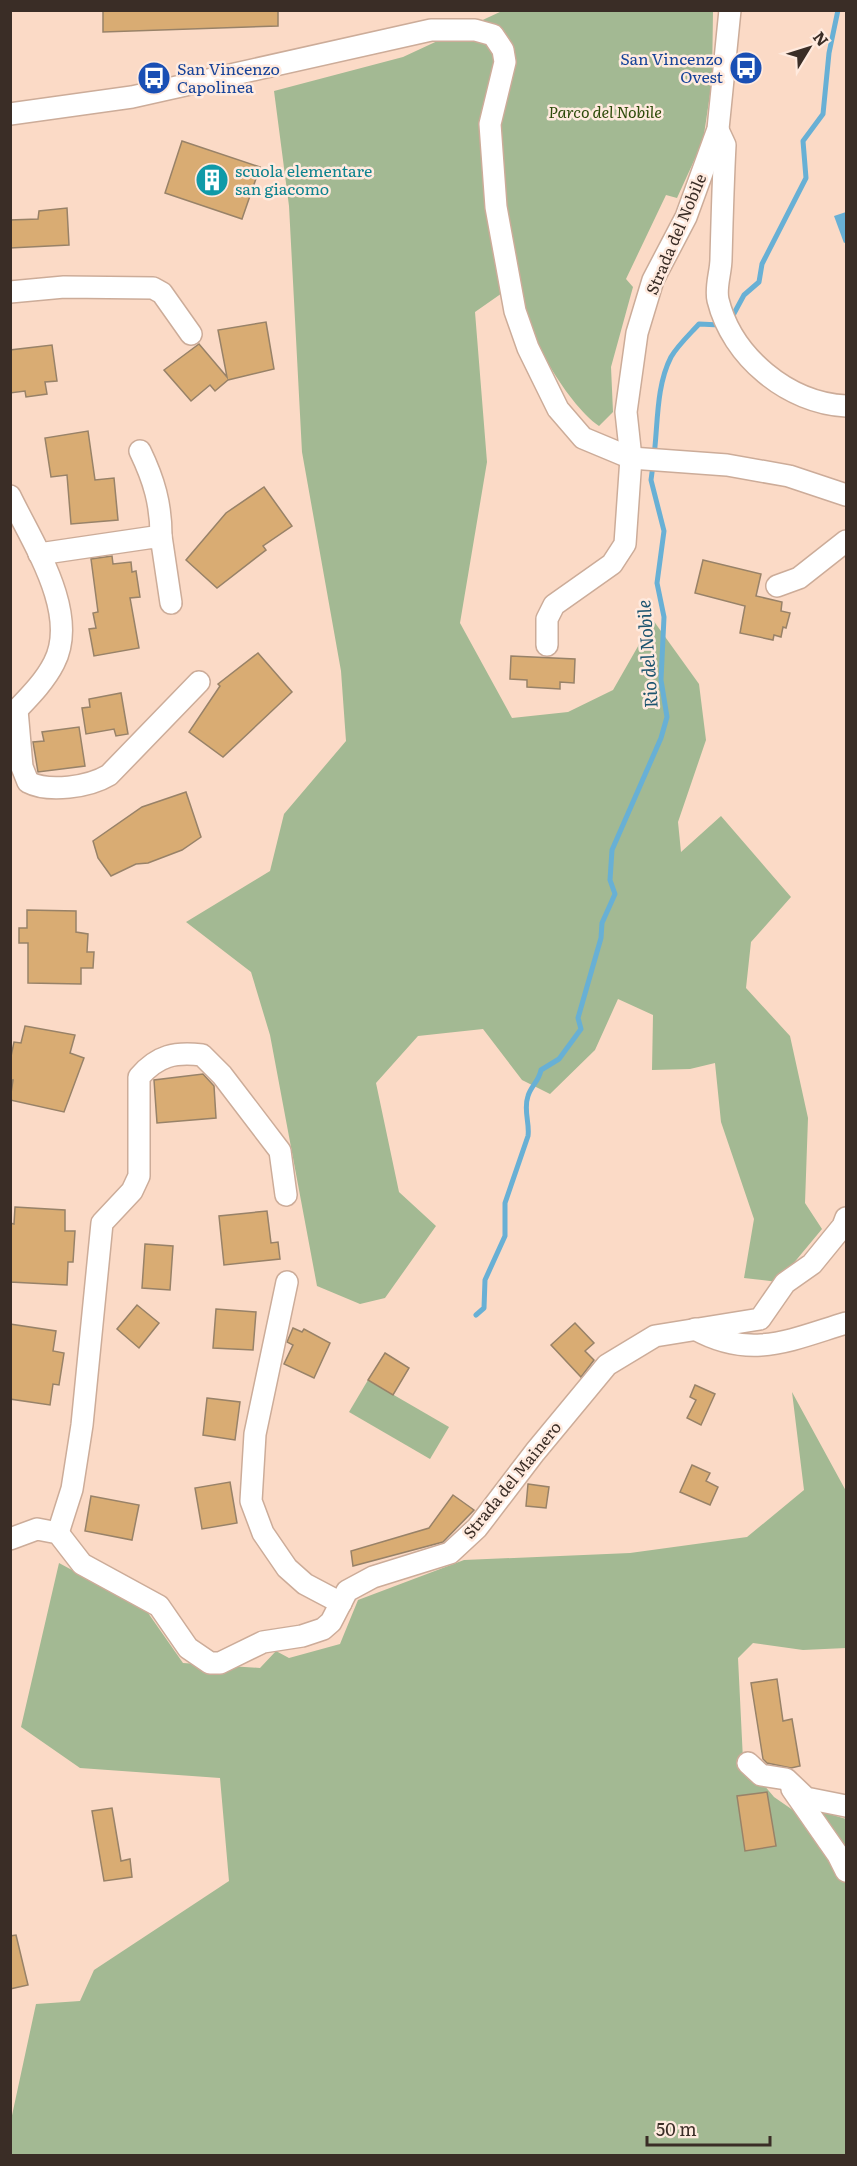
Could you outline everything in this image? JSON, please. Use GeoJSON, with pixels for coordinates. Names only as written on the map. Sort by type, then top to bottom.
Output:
{"type":"FeatureCollection","features":[{"type":"Feature","properties":{"kind":"street","name":"Strada del Nobile"},"geometry":{"type":"LineString","coordinates":[[547,645],[547,619],[554,605],[612,564],[625,544],[646,459],[626,412],[637,333],[653,280],[686,217],[718,129],[730,10]]}},
{"type":"Feature","properties":{"kind":"street"},"geometry":{"type":"LineString","coordinates":[[10,114],[132,96],[431,30],[475,30],[493,35],[503,50],[506,62],[490,124],[496,197],[515,311],[528,348],[558,409],[583,438],[646,459],[727,465],[778,474],[843,491]]}},
{"type":"Feature","properties":{"kind":"street"},"geometry":{"type":"LineString","coordinates":[[718,129],[725,145],[721,261],[717,297],[726,322],[746,355],[770,377],[795,394],[818,402],[846,406]]}},
{"type":"Feature","properties":{"kind":"street"},"geometry":{"type":"LineString","coordinates":[[10,292],[64,287],[153,288],[162,293],[191,334]]}},
{"type":"Feature","properties":{"kind":"street"},"geometry":{"type":"LineString","coordinates":[[140,451],[151,475],[161,507],[161,536],[171,603]]}},
{"type":"Feature","properties":{"kind":"street"},"geometry":{"type":"LineString","coordinates":[[12,505],[39,554],[59,604],[63,625],[61,647],[54,664],[14,713],[22,767],[28,782],[37,787],[56,787],[97,782],[109,775],[199,682]]}},
{"type":"Feature","properties":{"kind":"street"},"geometry":{"type":"LineString","coordinates":[[39,554],[161,536]]}},
{"type":"Feature","properties":{"kind":"street"},"geometry":{"type":"LineString","coordinates":[[777,586],[799,578],[846,541]]}},
{"type":"Feature","properties":{"kind":"street"},"geometry":{"type":"LineString","coordinates":[[10,1539],[37,1529],[58,1533],[72,1489],[80,1436],[102,1223],[132,1191],[139,1176],[139,1077],[150,1064],[167,1055],[202,1055],[222,1075],[280,1151],[286,1195]]}},
{"type":"Feature","properties":{"kind":"street","name":"Strada del Mainero"},"geometry":{"type":"LineString","coordinates":[[58,1533],[82,1564],[159,1606],[188,1648],[210,1663],[220,1663],[263,1642],[302,1636],[323,1629],[331,1622],[347,1591],[372,1577],[450,1553],[477,1528],[535,1452],[607,1365],[655,1336],[760,1319],[785,1283],[812,1264],[843,1226],[846,1218]]}},
{"type":"Feature","properties":{"kind":"street"},"geometry":{"type":"LineString","coordinates":[[287,1282],[255,1434],[250,1501],[263,1533],[287,1568],[305,1584],[341,1603]]}},
{"type":"Feature","properties":{"kind":"street"},"geometry":{"type":"LineString","coordinates":[[694,1328],[708,1336],[733,1343],[768,1347],[846,1323]]}},
{"type":"Feature","properties":{"kind":"street"},"geometry":{"type":"LineString","coordinates":[[748,1763],[761,1775],[786,1779],[806,1798],[846,1806]]}},
{"type":"Feature","properties":{"kind":"street"},"geometry":{"type":"LineString","coordinates":[[786,1779],[846,1871]]}},
{"type":"Feature","properties":{"kind":"green space","name":"Parco del Nobile"},"geometry":{"type":"Polygon","coordinates":[[[502,11],[713,11],[712,81],[703,141],[677,198],[666,195],[626,279],[633,287],[611,367],[613,412],[599,426],[573,400],[547,362],[536,341],[515,284],[475,312],[487,462],[460,623],[512,718],[568,712],[613,690],[653,620],[699,684],[706,740],[678,822],[681,852],[721,816],[791,897],[751,942],[746,988],[790,1036],[808,1118],[805,1203],[822,1229],[778,1282],[744,1278],[754,1219],[721,1122],[715,1063],[690,1069],[652,1070],[653,1015],[618,999],[595,1050],[550,1094],[522,1080],[483,1029],[418,1036],[376,1083],[399,1192],[436,1226],[385,1298],[360,1304],[317,1286],[270,1035],[251,972],[186,922],[270,871],[284,814],[346,741],[341,671],[302,452],[289,206],[274,91],[403,57],[502,11]]]}},
{"type":"Feature","properties":{"kind":"green space"},"geometry":{"type":"Polygon","coordinates":[[[368,1380],[449,1427],[430,1459],[349,1412],[368,1380]]]}},
{"type":"Feature","properties":{"kind":"green space"},"geometry":{"type":"Polygon","coordinates":[[[792,1392],[846,1491],[846,1648],[803,1650],[753,1643],[738,1658],[743,1760],[774,1797],[800,1815],[833,1857],[846,1884],[846,2155],[11,2156],[11,2120],[36,2004],[80,2001],[94,1970],[229,1881],[220,1778],[80,1768],[21,1727],[59,1563],[146,1610],[183,1663],[260,1668],[276,1651],[289,1658],[340,1644],[358,1600],[464,1560],[630,1553],[747,1537],[804,1490],[792,1392]]]}},
{"type":"Feature","properties":{"kind":"green space"},"geometry":{"type":"Polygon","coordinates":[[[810,1808],[846,1819],[846,1859],[810,1808]]]}},
{"type":"Feature","properties":{"kind":"water"},"geometry":{"type":"Polygon","coordinates":[[[846,212],[846,242],[844,243],[834,216],[846,212]]]}},
{"type":"Feature","properties":{"kind":"building"},"geometry":{"type":"Polygon","coordinates":[[[103,10],[278,10],[278,26],[103,32],[103,10]]]}},
{"type":"Feature","properties":{"kind":"building","name":"scuola elementare san giacomo"},"geometry":{"type":"Polygon","coordinates":[[[182,141],[260,167],[242,219],[165,193],[182,141]]]}},
{"type":"Feature","properties":{"kind":"building"},"geometry":{"type":"Polygon","coordinates":[[[67,208],[69,245],[10,248],[10,220],[38,219],[39,211],[67,208]]]}},
{"type":"Feature","properties":{"kind":"building"},"geometry":{"type":"Polygon","coordinates":[[[266,322],[274,369],[228,380],[215,391],[210,385],[191,401],[164,370],[199,344],[227,377],[218,330],[266,322]]]}},
{"type":"Feature","properties":{"kind":"building"},"geometry":{"type":"Polygon","coordinates":[[[52,345],[57,381],[45,382],[47,394],[26,397],[25,391],[10,393],[10,350],[52,345]]]}},
{"type":"Feature","properties":{"kind":"building"},"geometry":{"type":"Polygon","coordinates":[[[88,431],[95,480],[114,478],[118,520],[71,524],[67,475],[51,477],[45,438],[88,431]]]}},
{"type":"Feature","properties":{"kind":"building"},"geometry":{"type":"Polygon","coordinates":[[[264,487],[292,526],[263,546],[266,550],[217,588],[186,560],[226,513],[264,487]]]}},
{"type":"Feature","properties":{"kind":"building"},"geometry":{"type":"Polygon","coordinates":[[[112,556],[113,564],[131,562],[132,572],[136,571],[140,597],[130,598],[139,648],[94,656],[89,629],[96,628],[93,613],[98,612],[91,559],[112,556]]]}},
{"type":"Feature","properties":{"kind":"building"},"geometry":{"type":"Polygon","coordinates":[[[703,560],[761,574],[756,596],[782,602],[781,611],[790,613],[781,637],[774,635],[773,640],[740,633],[745,606],[695,593],[703,560]]]}},
{"type":"Feature","properties":{"kind":"building"},"geometry":{"type":"Polygon","coordinates":[[[258,653],[292,692],[223,757],[189,732],[220,686],[218,684],[258,653]]]}},
{"type":"Feature","properties":{"kind":"building"},"geometry":{"type":"Polygon","coordinates":[[[511,656],[575,659],[574,683],[560,682],[560,689],[527,687],[527,680],[510,679],[511,656]]]}},
{"type":"Feature","properties":{"kind":"building"},"geometry":{"type":"Polygon","coordinates":[[[121,693],[128,734],[116,736],[114,729],[86,734],[82,708],[90,707],[89,699],[121,693]]]}},
{"type":"Feature","properties":{"kind":"building"},"geometry":{"type":"Polygon","coordinates":[[[79,727],[85,766],[38,772],[33,742],[44,741],[42,732],[79,727]]]}},
{"type":"Feature","properties":{"kind":"building"},"geometry":{"type":"Polygon","coordinates":[[[186,792],[201,837],[182,850],[148,863],[136,864],[111,876],[98,858],[93,841],[142,807],[186,792]]]}},
{"type":"Feature","properties":{"kind":"building"},"geometry":{"type":"Polygon","coordinates":[[[27,910],[76,911],[76,932],[88,934],[87,952],[94,952],[93,968],[81,968],[81,984],[28,983],[28,943],[19,943],[19,928],[27,928],[27,910]]]}},
{"type":"Feature","properties":{"kind":"building"},"geometry":{"type":"Polygon","coordinates":[[[25,1026],[75,1035],[70,1053],[84,1058],[64,1112],[10,1100],[13,1080],[10,1080],[10,1061],[14,1042],[21,1043],[25,1026]]]}},
{"type":"Feature","properties":{"kind":"building"},"geometry":{"type":"Polygon","coordinates":[[[203,1074],[214,1086],[216,1118],[157,1123],[154,1080],[203,1074]]]}},
{"type":"Feature","properties":{"kind":"building"},"geometry":{"type":"Polygon","coordinates":[[[15,1207],[65,1210],[65,1231],[75,1231],[73,1262],[68,1262],[67,1285],[10,1282],[10,1223],[14,1224],[15,1207]]]}},
{"type":"Feature","properties":{"kind":"building"},"geometry":{"type":"Polygon","coordinates":[[[267,1211],[271,1243],[278,1242],[280,1259],[224,1265],[219,1216],[267,1211]]]}},
{"type":"Feature","properties":{"kind":"building"},"geometry":{"type":"Polygon","coordinates":[[[145,1244],[173,1246],[170,1290],[142,1288],[145,1244]]]}},
{"type":"Feature","properties":{"kind":"building"},"geometry":{"type":"Polygon","coordinates":[[[137,1305],[159,1323],[139,1348],[117,1329],[137,1305]]]}},
{"type":"Feature","properties":{"kind":"building"},"geometry":{"type":"Polygon","coordinates":[[[216,1309],[256,1312],[253,1350],[213,1348],[216,1309]]]}},
{"type":"Feature","properties":{"kind":"building"},"geometry":{"type":"Polygon","coordinates":[[[575,1323],[594,1343],[585,1351],[594,1360],[581,1377],[551,1345],[575,1323]]]}},
{"type":"Feature","properties":{"kind":"building"},"geometry":{"type":"Polygon","coordinates":[[[10,1324],[56,1331],[53,1351],[64,1353],[59,1385],[53,1384],[50,1405],[10,1399],[10,1324]]]}},
{"type":"Feature","properties":{"kind":"building"},"geometry":{"type":"Polygon","coordinates":[[[293,1328],[302,1332],[304,1329],[330,1343],[314,1378],[284,1364],[293,1345],[287,1342],[293,1328]]]}},
{"type":"Feature","properties":{"kind":"building"},"geometry":{"type":"Polygon","coordinates":[[[385,1353],[409,1368],[393,1395],[368,1380],[385,1353]]]}},
{"type":"Feature","properties":{"kind":"building"},"geometry":{"type":"Polygon","coordinates":[[[695,1385],[715,1394],[701,1425],[687,1418],[696,1400],[690,1397],[695,1385]]]}},
{"type":"Feature","properties":{"kind":"building"},"geometry":{"type":"Polygon","coordinates":[[[207,1398],[240,1402],[235,1440],[203,1435],[207,1398]]]}},
{"type":"Feature","properties":{"kind":"building"},"geometry":{"type":"Polygon","coordinates":[[[692,1465],[710,1473],[706,1481],[718,1487],[710,1505],[680,1492],[692,1465]]]}},
{"type":"Feature","properties":{"kind":"building"},"geometry":{"type":"Polygon","coordinates":[[[230,1482],[237,1523],[202,1529],[195,1488],[230,1482]]]}},
{"type":"Feature","properties":{"kind":"building"},"geometry":{"type":"Polygon","coordinates":[[[528,1484],[549,1487],[546,1508],[526,1506],[528,1484]]]}},
{"type":"Feature","properties":{"kind":"building"},"geometry":{"type":"Polygon","coordinates":[[[453,1495],[474,1510],[443,1542],[353,1566],[351,1551],[429,1528],[453,1495]]]}},
{"type":"Feature","properties":{"kind":"building"},"geometry":{"type":"Polygon","coordinates":[[[91,1496],[139,1505],[132,1540],[85,1531],[91,1496]]]}},
{"type":"Feature","properties":{"kind":"building"},"geometry":{"type":"Polygon","coordinates":[[[777,1679],[783,1721],[792,1719],[800,1766],[791,1768],[767,1763],[763,1759],[751,1683],[777,1679]]]}},
{"type":"Feature","properties":{"kind":"building"},"geometry":{"type":"Polygon","coordinates":[[[767,1792],[776,1846],[745,1851],[737,1796],[767,1792]]]}},
{"type":"Feature","properties":{"kind":"building"},"geometry":{"type":"Polygon","coordinates":[[[112,1808],[121,1861],[130,1859],[132,1877],[104,1881],[92,1811],[112,1808]]]}},
{"type":"Feature","properties":{"kind":"building"},"geometry":{"type":"Polygon","coordinates":[[[16,1935],[28,1985],[10,1989],[10,1936],[16,1935]]]}},
{"type":"Feature","properties":{"kind":"waterway","name":"Rio del Nobile"},"geometry":{"type":"LineString","coordinates":[[731,319],[744,295],[759,282],[762,264],[806,178],[803,141],[823,114],[829,53],[838,10]]}},
{"type":"Feature","properties":{"kind":"waterway","name":"Rio del Nobile"},"geometry":{"type":"LineString","coordinates":[[654,456],[660,393],[671,357],[699,324],[720,325]]}},
{"type":"Feature","properties":{"kind":"waterway","name":"Rio del Nobile"},"geometry":{"type":"LineString","coordinates":[[476,1315],[484,1308],[485,1280],[505,1236],[505,1203],[528,1136],[526,1106],[528,1096],[541,1070],[559,1059],[581,1029],[578,1018],[601,938],[602,923],[615,894],[610,880],[612,850],[661,738],[667,717],[661,680],[664,617],[657,583],[664,531],[651,480],[653,465]]}},
{"type":"Feature","properties":{"kind":"place","name":"San Vincenzo Ovest"},"geometry":{"type":"Point","coordinates":[746,68]}},
{"type":"Feature","properties":{"kind":"place","name":"San Vincenzo Capolinea"},"geometry":{"type":"Point","coordinates":[154,78]}},
{"type":"Feature","properties":{"kind":"place","name":"scuola elementare san giacomo"},"geometry":{"type":"Point","coordinates":[212,180]}}]}
